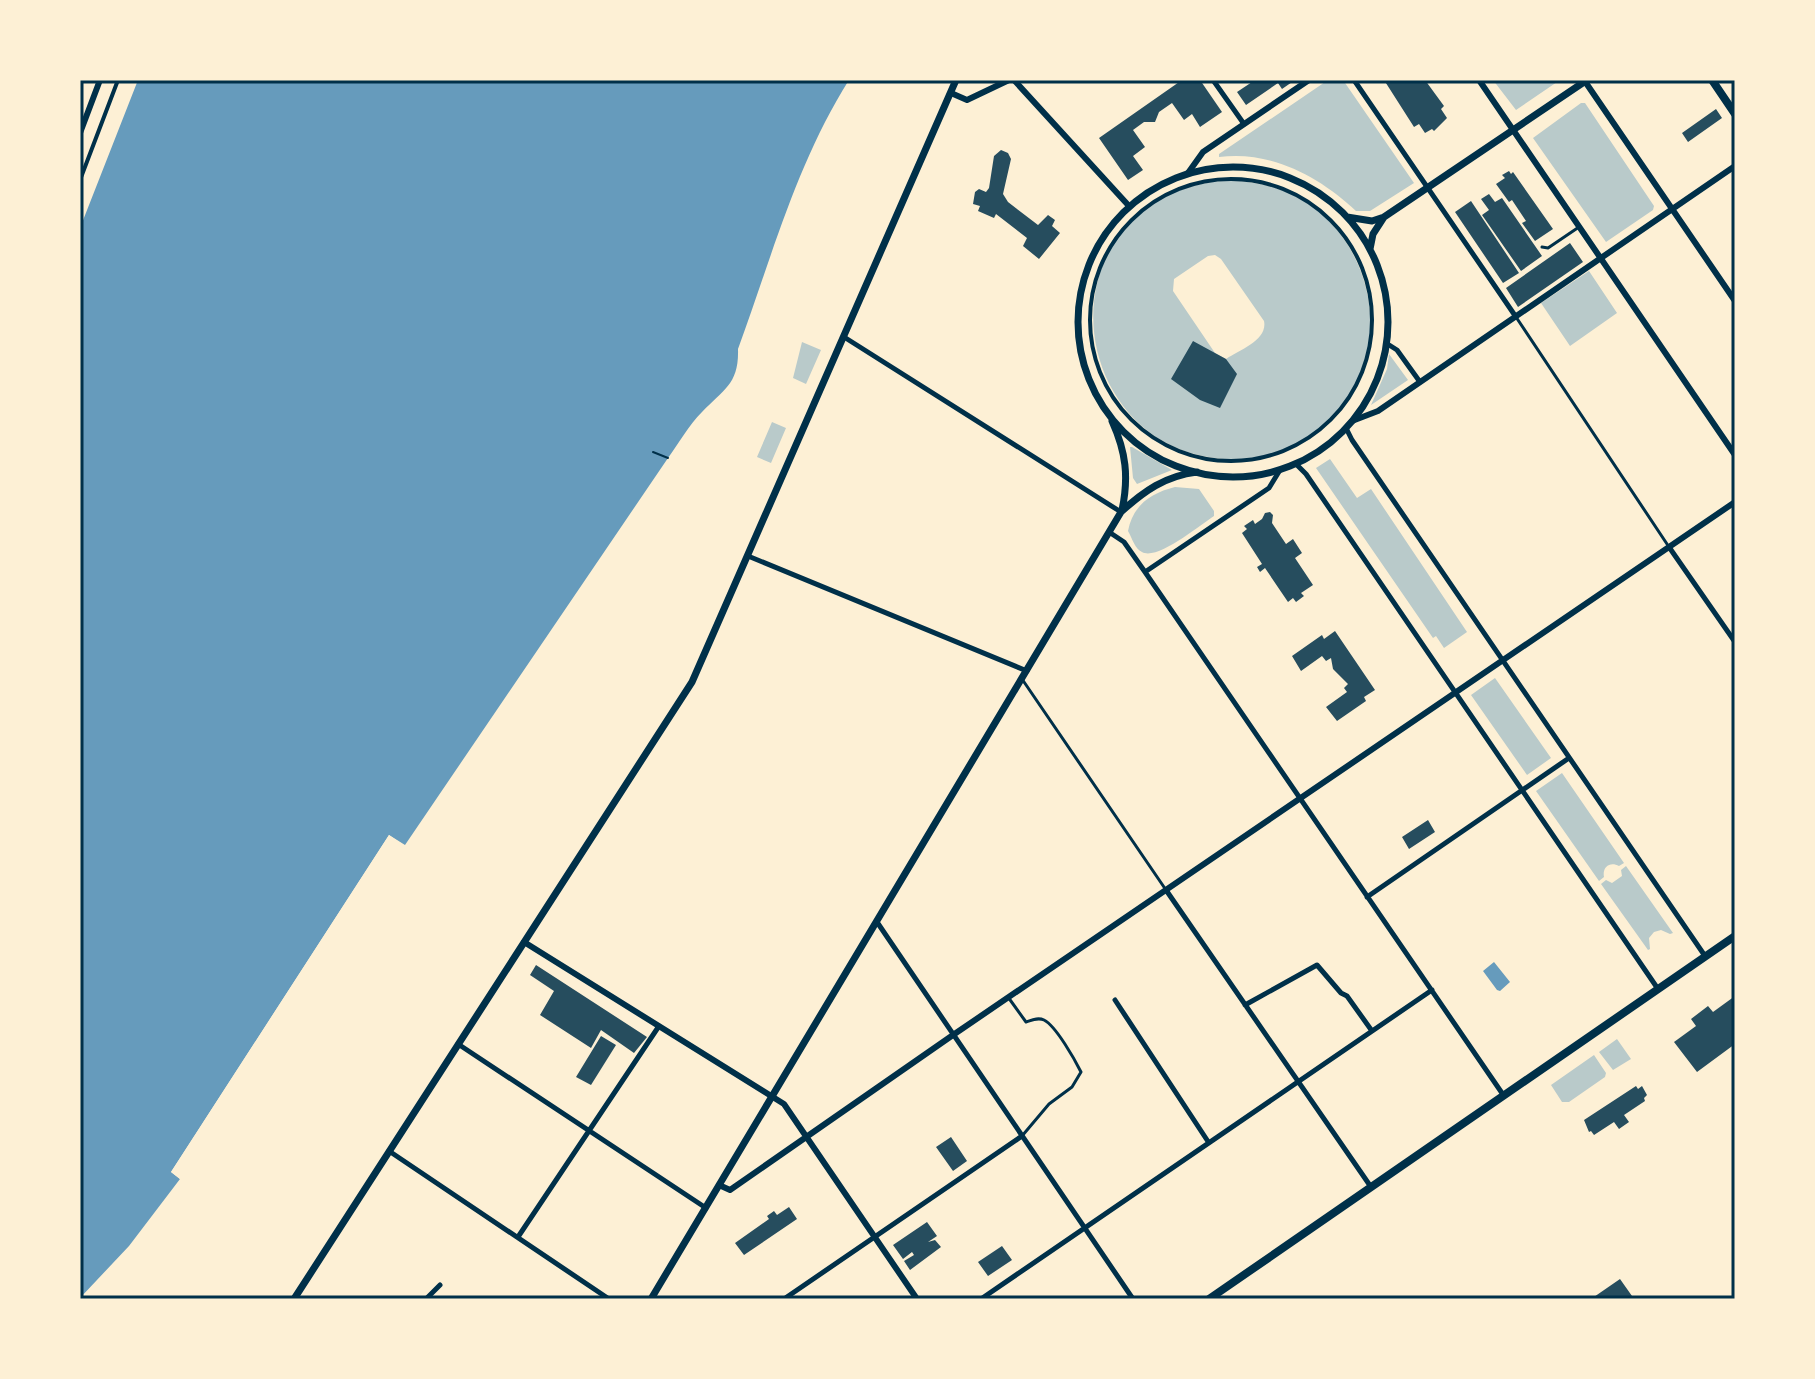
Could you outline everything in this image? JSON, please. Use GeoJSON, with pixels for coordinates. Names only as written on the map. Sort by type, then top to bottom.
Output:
{"type":"FeatureCollection","features":[{"type":"Feature","properties":{"kind":"main road"},"geometry":{"type":"LineString","coordinates":[[294,1299],[692,682],[956,80]]}},
{"type":"Feature","properties":{"kind":"main road"},"geometry":{"type":"LineString","coordinates":[[1347,217],[1372,221],[1384,217],[1586,80]]}},
{"type":"Feature","properties":{"kind":"main road"},"geometry":{"type":"LineString","coordinates":[[1712,80],[1735,114]]}},
{"type":"Feature","properties":{"kind":"main road"},"geometry":{"type":"LineString","coordinates":[[1109,414],[1148,451],[1172,464],[1197,472],[1247,476],[1280,470],[1322,448],[1349,424],[1376,381],[1386,343],[1386,307],[1381,278],[1370,251],[1347,217],[1324,197],[1298,181],[1270,171],[1240,167],[1210,168],[1188,173],[1152,189],[1129,206],[1107,230],[1091,258],[1079,310],[1082,355],[1092,386],[1121,440],[1126,463],[1126,487],[1121,512]]}},
{"type":"Feature","properties":{"kind":"main road"},"geometry":{"type":"LineString","coordinates":[[1370,251],[1373,234],[1384,217]]}},
{"type":"Feature","properties":{"kind":"main road"},"geometry":{"type":"LineString","coordinates":[[651,1299],[1121,512],[1146,490],[1166,479],[1197,472]]}},
{"type":"Feature","properties":{"kind":"main road"},"geometry":{"type":"LineString","coordinates":[[1209,1299],[1735,936]]}},
{"type":"Feature","properties":{"kind":"street"},"geometry":{"type":"LineString","coordinates":[[80,133],[100,80]]}},
{"type":"Feature","properties":{"kind":"street"},"geometry":{"type":"LineString","coordinates":[[80,180],[118,80]]}},
{"type":"Feature","properties":{"kind":"street"},"geometry":{"type":"LineString","coordinates":[[951,93],[967,100],[1012,80],[1129,206]]}},
{"type":"Feature","properties":{"kind":"street"},"geometry":{"type":"LineString","coordinates":[[1213,80],[1244,124]]}},
{"type":"Feature","properties":{"kind":"street"},"geometry":{"type":"LineString","coordinates":[[1188,173],[1203,152],[1309,80]]}},
{"type":"Feature","properties":{"kind":"street"},"geometry":{"type":"LineString","coordinates":[[1354,80],[1516,317]]}},
{"type":"Feature","properties":{"kind":"street"},"geometry":{"type":"LineString","coordinates":[[1479,80],[1735,455]]}},
{"type":"Feature","properties":{"kind":"street"},"geometry":{"type":"LineString","coordinates":[[1586,80],[1735,301]]}},
{"type":"Feature","properties":{"kind":"street"},"geometry":{"type":"LineString","coordinates":[[1706,957],[1352,440],[1349,424],[1378,411],[1735,166]]}},
{"type":"Feature","properties":{"kind":"street"},"geometry":{"type":"LineString","coordinates":[[1230,178],[1263,182],[1294,193],[1322,212],[1345,236],[1360,263],[1370,293],[1373,324],[1370,348],[1352,394],[1338,413],[1307,440],[1289,450],[1259,459],[1212,460],[1167,446],[1141,429],[1120,406],[1103,379],[1096,359],[1090,317],[1101,264],[1116,237],[1137,215],[1153,202],[1190,184],[1230,178]]}},
{"type":"Feature","properties":{"kind":"street"},"geometry":{"type":"LineString","coordinates":[[844,337],[1121,512]]}},
{"type":"Feature","properties":{"kind":"street"},"geometry":{"type":"LineString","coordinates":[[1386,343],[1397,350],[1420,382]]}},
{"type":"Feature","properties":{"kind":"street"},"geometry":{"type":"LineString","coordinates":[[1296,464],[1306,474],[1658,989]]}},
{"type":"Feature","properties":{"kind":"street"},"geometry":{"type":"LineString","coordinates":[[1145,572],[1269,488],[1280,470]]}},
{"type":"Feature","properties":{"kind":"street"},"geometry":{"type":"LineString","coordinates":[[719,1185],[730,1190],[1735,502]]}},
{"type":"Feature","properties":{"kind":"street"},"geometry":{"type":"LineString","coordinates":[[1109,532],[1124,542],[1504,1096]]}},
{"type":"Feature","properties":{"kind":"street"},"geometry":{"type":"LineString","coordinates":[[1669,547],[1735,642]]}},
{"type":"Feature","properties":{"kind":"street"},"geometry":{"type":"LineString","coordinates":[[748,556],[1027,671]]}},
{"type":"Feature","properties":{"kind":"street"},"geometry":{"type":"LineString","coordinates":[[1367,897],[1569,758]]}},
{"type":"Feature","properties":{"kind":"street"},"geometry":{"type":"LineString","coordinates":[[1166,890],[1371,1187]]}},
{"type":"Feature","properties":{"kind":"street"},"geometry":{"type":"LineString","coordinates":[[877,922],[1133,1299]]}},
{"type":"Feature","properties":{"kind":"street"},"geometry":{"type":"LineString","coordinates":[[524,942],[784,1104],[917,1299]]}},
{"type":"Feature","properties":{"kind":"street"},"geometry":{"type":"LineString","coordinates":[[1245,1005],[1317,965],[1347,996],[1372,1031]]}},
{"type":"Feature","properties":{"kind":"street"},"geometry":{"type":"LineString","coordinates":[[981,1299],[1432,990]]}},
{"type":"Feature","properties":{"kind":"street"},"geometry":{"type":"LineString","coordinates":[[1115,1000],[1209,1143]]}},
{"type":"Feature","properties":{"kind":"street"},"geometry":{"type":"LineString","coordinates":[[518,1237],[659,1026]]}},
{"type":"Feature","properties":{"kind":"street"},"geometry":{"type":"LineString","coordinates":[[458,1044],[706,1208]]}},
{"type":"Feature","properties":{"kind":"street"},"geometry":{"type":"LineString","coordinates":[[784,1299],[1022,1136]]}},
{"type":"Feature","properties":{"kind":"street"},"geometry":{"type":"LineString","coordinates":[[389,1151],[609,1299]]}},
{"type":"Feature","properties":{"kind":"street"},"geometry":{"type":"LineString","coordinates":[[426,1299],[440,1285]]}},
{"type":"Feature","properties":{"kind":"lane"},"geometry":{"type":"LineString","coordinates":[[1542,247],[1548,248],[1579,227]]}},
{"type":"Feature","properties":{"kind":"lane"},"geometry":{"type":"LineString","coordinates":[[1516,317],[1669,547]]}},
{"type":"Feature","properties":{"kind":"lane"},"geometry":{"type":"LineString","coordinates":[[1022,679],[1166,890]]}},
{"type":"Feature","properties":{"kind":"lane"},"geometry":{"type":"LineString","coordinates":[[1008,997],[1026,1022],[1037,1018],[1047,1021],[1081,1072],[1072,1087],[1049,1104],[1022,1136]]}},
{"type":"Feature","properties":{"kind":"path"},"geometry":{"type":"LineString","coordinates":[[653,452],[668,458]]}},
{"type":"Feature","properties":{"kind":"shaded area"},"geometry":{"type":"Polygon","coordinates":[[[1328,80],[1343,80],[1414,183],[1370,211],[1356,211],[1311,177],[1276,162],[1238,156],[1219,157],[1219,154],[1328,80]]]}},
{"type":"Feature","properties":{"kind":"shaded area"},"geometry":{"type":"Polygon","coordinates":[[[1493,80],[1560,80],[1516,110],[1493,80]]]}},
{"type":"Feature","properties":{"kind":"shaded area"},"geometry":{"type":"Polygon","coordinates":[[[1585,103],[1654,206],[1653,210],[1606,242],[1533,138],[1585,103]]]}},
{"type":"Feature","properties":{"kind":"shaded area"},"geometry":{"type":"Polygon","coordinates":[[[1220,181],[1263,184],[1279,189],[1294,195],[1321,214],[1343,238],[1359,266],[1368,296],[1370,328],[1366,360],[1353,390],[1333,416],[1291,446],[1267,455],[1242,459],[1186,452],[1156,437],[1129,413],[1110,385],[1098,353],[1093,319],[1097,286],[1108,254],[1127,225],[1164,197],[1191,186],[1220,181]],[[1215,255],[1208,256],[1174,279],[1173,291],[1215,353],[1226,359],[1262,334],[1264,321],[1221,259],[1215,255]]]}},
{"type":"Feature","properties":{"kind":"shaded area"},"geometry":{"type":"Polygon","coordinates":[[[1589,271],[1617,313],[1570,346],[1541,303],[1589,271]]]}},
{"type":"Feature","properties":{"kind":"shaded area"},"geometry":{"type":"Polygon","coordinates":[[[802,342],[821,350],[806,384],[793,378],[802,342]]]}},
{"type":"Feature","properties":{"kind":"shaded area"},"geometry":{"type":"Polygon","coordinates":[[[1389,354],[1408,380],[1371,405],[1387,369],[1389,354]]]}},
{"type":"Feature","properties":{"kind":"shaded area"},"geometry":{"type":"Polygon","coordinates":[[[772,422],[786,428],[771,463],[757,457],[772,422]]]}},
{"type":"Feature","properties":{"kind":"shaded area"},"geometry":{"type":"Polygon","coordinates":[[[1130,447],[1172,470],[1137,484],[1133,478],[1130,447]]]}},
{"type":"Feature","properties":{"kind":"shaded area"},"geometry":{"type":"Polygon","coordinates":[[[1330,459],[1357,498],[1371,489],[1467,632],[1444,648],[1436,636],[1433,638],[1316,468],[1330,459]]]}},
{"type":"Feature","properties":{"kind":"shaded area"},"geometry":{"type":"Polygon","coordinates":[[[1175,487],[1199,489],[1214,511],[1214,516],[1168,547],[1149,553],[1140,551],[1128,531],[1134,514],[1151,497],[1175,487]]]}},
{"type":"Feature","properties":{"kind":"shaded area"},"geometry":{"type":"Polygon","coordinates":[[[1495,678],[1551,758],[1527,775],[1471,695],[1495,678]]]}},
{"type":"Feature","properties":{"kind":"shaded area"},"geometry":{"type":"Polygon","coordinates":[[[1562,773],[1624,863],[1607,866],[1604,877],[1599,881],[1536,791],[1562,773]]]}},
{"type":"Feature","properties":{"kind":"shaded area"},"geometry":{"type":"Polygon","coordinates":[[[1626,866],[1673,933],[1654,932],[1649,938],[1648,950],[1601,884],[1606,880],[1612,883],[1622,876],[1621,870],[1626,866]]]}},
{"type":"Feature","properties":{"kind":"shaded area"},"geometry":{"type":"Polygon","coordinates":[[[1617,1039],[1631,1059],[1613,1070],[1599,1052],[1617,1039]]]}},
{"type":"Feature","properties":{"kind":"shaded area"},"geometry":{"type":"Polygon","coordinates":[[[1594,1055],[1606,1073],[1605,1077],[1569,1102],[1562,1102],[1551,1085],[1594,1055]]]}},
{"type":"Feature","properties":{"kind":"water"},"geometry":{"type":"Polygon","coordinates":[[[138,80],[849,80],[800,177],[738,349],[736,370],[729,385],[684,434],[405,845],[389,835],[171,1172],[180,1179],[129,1246],[80,1298],[80,228],[138,80]]]}},
{"type":"Feature","properties":{"kind":"water"},"geometry":{"type":"Polygon","coordinates":[[[1494,962],[1510,982],[1500,991],[1483,971],[1494,962]]]}},
{"type":"Feature","properties":{"kind":"pier"},"geometry":{"type":"Polygon","coordinates":[[[389,835],[408,848],[404,849],[390,840],[176,1171],[184,1177],[183,1181],[171,1172],[389,835]]]}},
{"type":"Feature","properties":{"kind":"building"},"geometry":{"type":"Polygon","coordinates":[[[1182,80],[1200,80],[1222,112],[1200,127],[1192,114],[1184,120],[1172,103],[1159,112],[1155,122],[1144,122],[1133,130],[1145,147],[1133,156],[1143,170],[1128,180],[1099,138],[1182,80]]]}},
{"type":"Feature","properties":{"kind":"building"},"geometry":{"type":"Polygon","coordinates":[[[1255,80],[1295,80],[1282,89],[1278,83],[1246,105],[1237,92],[1255,80]]]}},
{"type":"Feature","properties":{"kind":"building"},"geometry":{"type":"Polygon","coordinates":[[[1384,80],[1425,80],[1444,106],[1441,109],[1447,118],[1434,131],[1425,133],[1419,124],[1414,127],[1384,80]]]}},
{"type":"Feature","properties":{"kind":"building"},"geometry":{"type":"Polygon","coordinates":[[[1716,109],[1722,118],[1688,142],[1682,133],[1716,109]]]}},
{"type":"Feature","properties":{"kind":"building"},"geometry":{"type":"Polygon","coordinates":[[[1001,150],[1008,153],[1011,159],[1003,194],[1008,202],[1038,225],[1048,215],[1055,220],[1052,226],[1060,233],[1039,259],[1023,246],[1027,238],[996,214],[994,218],[978,211],[980,206],[973,204],[975,192],[979,189],[986,192],[989,188],[994,156],[1001,150]]]}},
{"type":"Feature","properties":{"kind":"building"},"geometry":{"type":"Polygon","coordinates":[[[1509,171],[1511,174],[1513,172],[1553,229],[1535,241],[1522,223],[1526,221],[1512,200],[1509,202],[1496,184],[1509,171]]]}},
{"type":"Feature","properties":{"kind":"building"},"geometry":{"type":"Polygon","coordinates":[[[1489,194],[1495,202],[1502,198],[1542,256],[1521,271],[1482,215],[1489,210],[1481,199],[1489,194]]]}},
{"type":"Feature","properties":{"kind":"building"},"geometry":{"type":"Polygon","coordinates":[[[1471,201],[1519,273],[1503,283],[1455,212],[1471,201]]]}},
{"type":"Feature","properties":{"kind":"building"},"geometry":{"type":"Polygon","coordinates":[[[1570,243],[1583,262],[1518,307],[1506,288],[1570,243]]]}},
{"type":"Feature","properties":{"kind":"building"},"geometry":{"type":"Polygon","coordinates":[[[1193,341],[1226,359],[1237,374],[1220,408],[1200,400],[1171,379],[1193,341]]]}},
{"type":"Feature","properties":{"kind":"building"},"geometry":{"type":"Polygon","coordinates":[[[1270,512],[1273,515],[1272,523],[1286,544],[1293,539],[1302,553],[1295,558],[1313,585],[1301,593],[1304,596],[1296,602],[1293,598],[1288,602],[1265,568],[1260,572],[1257,567],[1262,564],[1242,533],[1247,529],[1244,526],[1253,520],[1255,524],[1270,512]]]}},
{"type":"Feature","properties":{"kind":"building"},"geometry":{"type":"Polygon","coordinates":[[[1335,631],[1375,690],[1364,697],[1366,701],[1337,721],[1326,707],[1347,692],[1344,688],[1348,684],[1333,669],[1331,658],[1326,661],[1322,656],[1301,671],[1292,656],[1322,635],[1324,639],[1335,631]]]}},
{"type":"Feature","properties":{"kind":"building"},"geometry":{"type":"Polygon","coordinates":[[[1428,820],[1435,832],[1409,849],[1402,837],[1428,820]]]}},
{"type":"Feature","properties":{"kind":"building"},"geometry":{"type":"Polygon","coordinates":[[[536,965],[647,1037],[634,1053],[601,1030],[591,1048],[540,1015],[554,991],[530,975],[536,965]]]}},
{"type":"Feature","properties":{"kind":"building"},"geometry":{"type":"Polygon","coordinates":[[[1735,996],[1735,1044],[1697,1072],[1674,1042],[1696,1026],[1691,1019],[1708,1006],[1713,1012],[1735,996]]]}},
{"type":"Feature","properties":{"kind":"building"},"geometry":{"type":"Polygon","coordinates":[[[601,1036],[616,1045],[591,1085],[576,1077],[601,1036]]]}},
{"type":"Feature","properties":{"kind":"building"},"geometry":{"type":"Polygon","coordinates":[[[1636,1086],[1638,1089],[1642,1086],[1647,1095],[1645,1101],[1624,1115],[1629,1122],[1619,1129],[1614,1122],[1594,1135],[1589,1132],[1584,1120],[1636,1086]]]}},
{"type":"Feature","properties":{"kind":"building"},"geometry":{"type":"Polygon","coordinates":[[[951,1137],[967,1161],[953,1171],[936,1147],[951,1137]]]}},
{"type":"Feature","properties":{"kind":"building"},"geometry":{"type":"Polygon","coordinates":[[[789,1207],[797,1219],[744,1255],[735,1243],[769,1219],[767,1216],[774,1211],[777,1215],[789,1207]]]}},
{"type":"Feature","properties":{"kind":"building"},"geometry":{"type":"Polygon","coordinates":[[[927,1222],[937,1236],[928,1242],[935,1240],[941,1247],[910,1270],[904,1261],[914,1255],[912,1252],[903,1259],[893,1245],[927,1222]]]}},
{"type":"Feature","properties":{"kind":"building"},"geometry":{"type":"Polygon","coordinates":[[[1002,1246],[1012,1260],[988,1276],[978,1262],[1002,1246]]]}},
{"type":"Feature","properties":{"kind":"building"},"geometry":{"type":"Polygon","coordinates":[[[1620,1279],[1632,1296],[1628,1299],[1591,1299],[1620,1279]]]}}]}
